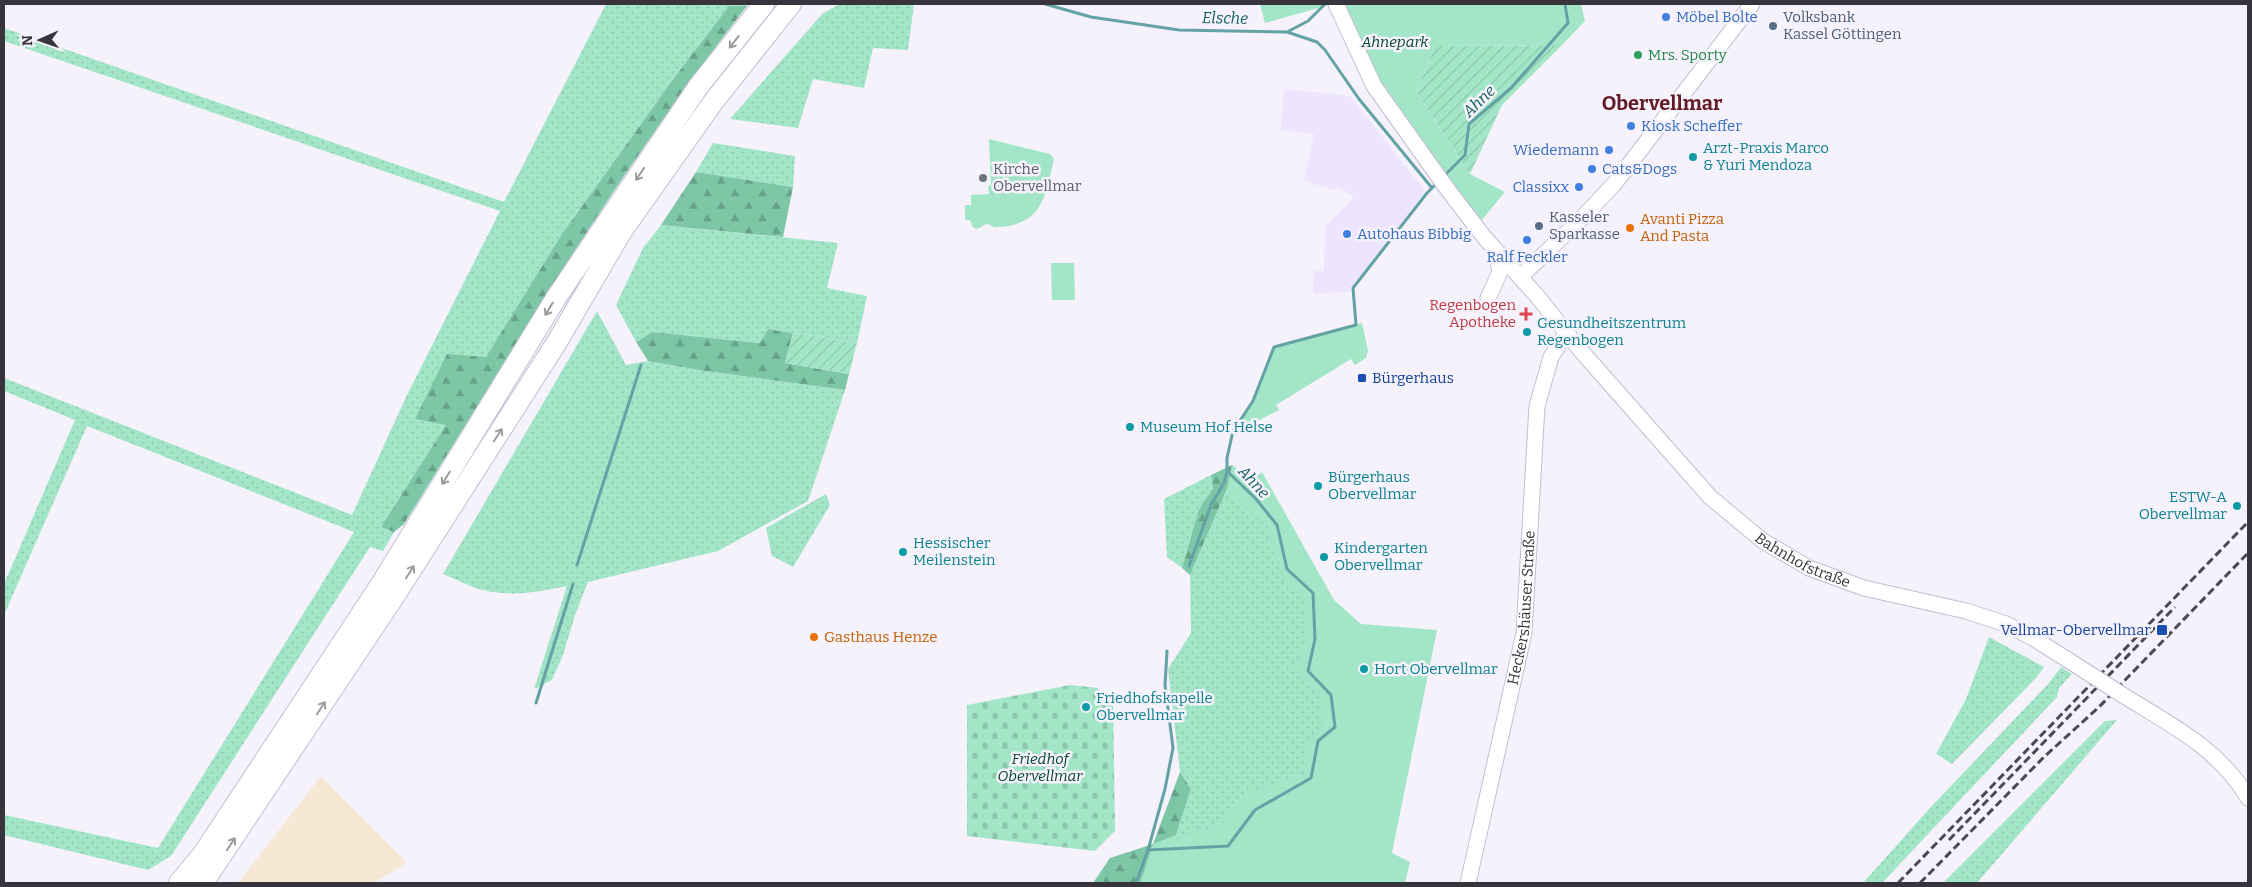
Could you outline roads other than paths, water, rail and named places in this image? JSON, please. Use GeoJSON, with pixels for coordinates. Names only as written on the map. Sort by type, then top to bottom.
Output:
{"type":"FeatureCollection","features":[{"type":"Feature","properties":{"kind":"highway"},"geometry":{"type":"LineString","coordinates":[[179,883],[203,854],[383,581],[562,290],[698,88],[764,4]]}},
{"type":"Feature","properties":{"kind":"highway"},"geometry":{"type":"LineString","coordinates":[[203,883],[398,592],[558,342],[622,231],[714,101],[791,4]]}},
{"type":"Feature","properties":{"kind":"main road","name":"Bahnhofstraße"},"geometry":{"type":"LineString","coordinates":[[1336,4],[1374,86],[1448,190],[1496,250],[1710,497],[1763,542],[1810,568],[1864,588],[1966,611],[2006,624],[2033,638],[2206,747],[2239,782],[2248,798]]}},
{"type":"Feature","properties":{"kind":"main road"},"geometry":{"type":"LineString","coordinates":[[1520,277],[1583,217],[1615,183],[1752,4]]}},
{"type":"Feature","properties":{"kind":"main road"},"geometry":{"type":"LineString","coordinates":[[1488,298],[1500,272],[1496,250]]}},
{"type":"Feature","properties":{"kind":"main road","name":"Heckershäuser Straße"},"geometry":{"type":"LineString","coordinates":[[1468,883],[1524,633],[1538,406],[1553,351],[1567,332]]}},
{"type":"Feature","properties":{"kind":"waterway","name":"Elsche"},"geometry":{"type":"LineString","coordinates":[[1045,4],[1091,17],[1179,30],[1287,32],[1308,21],[1325,4]]}},
{"type":"Feature","properties":{"kind":"waterway","name":"Ahne"},"geometry":{"type":"LineString","coordinates":[[1443,177],[1465,155],[1469,124],[1511,88],[1568,23],[1565,4]]}},
{"type":"Feature","properties":{"kind":"waterway","name":"Elsche"},"geometry":{"type":"LineString","coordinates":[[1287,32],[1317,42],[1325,50],[1359,99],[1432,188]]}},
{"type":"Feature","properties":{"kind":"waterway","name":"Ahne"},"geometry":{"type":"LineString","coordinates":[[1136,883],[1148,850],[1228,846],[1255,810],[1311,778],[1318,741],[1335,727],[1331,695],[1308,671],[1315,639],[1313,593],[1287,569],[1277,525],[1256,499],[1227,471],[1227,458],[1233,431],[1253,401],[1274,347],[1356,325],[1353,288],[1427,193],[1437,183]]}},
{"type":"Feature","properties":{"kind":"waterway"},"geometry":{"type":"LineString","coordinates":[[577,565],[641,365]]}},
{"type":"Feature","properties":{"kind":"waterway"},"geometry":{"type":"LineString","coordinates":[[1189,566],[1211,505],[1224,483],[1227,471]]}},
{"type":"Feature","properties":{"kind":"waterway"},"geometry":{"type":"LineString","coordinates":[[536,703],[573,584]]}},
{"type":"Feature","properties":{"kind":"waterway"},"geometry":{"type":"LineString","coordinates":[[1148,850],[1165,789],[1173,748],[1165,685],[1167,651]]}},
{"type":"Feature","properties":{"kind":"railway"},"geometry":{"type":"LineString","coordinates":[[1898,883],[2248,522]]}},
{"type":"Feature","properties":{"kind":"railway"},"geometry":{"type":"LineString","coordinates":[[1920,883],[2044,757],[2099,707],[2248,553]]}},
{"type":"Feature","properties":{"kind":"railway"},"geometry":{"type":"LineString","coordinates":[[1949,840],[2175,607]]}},
{"type":"Feature","properties":{"kind":"place","name":"Möbel Bolte"},"geometry":{"type":"Point","coordinates":[1666,17]}},
{"type":"Feature","properties":{"kind":"place","name":"Volksbank Kassel Göttingen"},"geometry":{"type":"Point","coordinates":[1773,26]}},
{"type":"Feature","properties":{"kind":"place","name":"Mrs. Sporty"},"geometry":{"type":"Point","coordinates":[1638,55]}},
{"type":"Feature","properties":{"kind":"place","name":"Kiosk Scheffer"},"geometry":{"type":"Point","coordinates":[1631,126]}},
{"type":"Feature","properties":{"kind":"place","name":"Wiedemann"},"geometry":{"type":"Point","coordinates":[1609,150]}},
{"type":"Feature","properties":{"kind":"place","name":"Arzt-Praxis Marco & Yuri Mendoza"},"geometry":{"type":"Point","coordinates":[1693,157]}},
{"type":"Feature","properties":{"kind":"place","name":"Cats&Dogs"},"geometry":{"type":"Point","coordinates":[1592,169]}},
{"type":"Feature","properties":{"kind":"place","name":"Kirche Obervellmar"},"geometry":{"type":"Point","coordinates":[983,178]}},
{"type":"Feature","properties":{"kind":"place","name":"Classixx"},"geometry":{"type":"Point","coordinates":[1579,187]}},
{"type":"Feature","properties":{"kind":"place","name":"Kasseler Sparkasse"},"geometry":{"type":"Point","coordinates":[1539,226]}},
{"type":"Feature","properties":{"kind":"place","name":"Avanti Pizza And Pasta"},"geometry":{"type":"Point","coordinates":[1630,228]}},
{"type":"Feature","properties":{"kind":"place","name":"Autohaus Bibbig"},"geometry":{"type":"Point","coordinates":[1347,234]}},
{"type":"Feature","properties":{"kind":"place","name":"Ralf Feckler"},"geometry":{"type":"Point","coordinates":[1527,240]}},
{"type":"Feature","properties":{"kind":"place","name":"Regenbogen Apotheke"},"geometry":{"type":"Point","coordinates":[1526,314]}},
{"type":"Feature","properties":{"kind":"place","name":"Gesundheitszentrum Regenbogen"},"geometry":{"type":"Point","coordinates":[1527,332]}},
{"type":"Feature","properties":{"kind":"place","name":"Bürgerhaus"},"geometry":{"type":"Point","coordinates":[1362,378]}},
{"type":"Feature","properties":{"kind":"place","name":"Museum Hof Helse"},"geometry":{"type":"Point","coordinates":[1130,427]}},
{"type":"Feature","properties":{"kind":"place","name":"Bürgerhaus Obervellmar"},"geometry":{"type":"Point","coordinates":[1318,486]}},
{"type":"Feature","properties":{"kind":"place","name":"ESTW-A Obervellmar"},"geometry":{"type":"Point","coordinates":[2237,506]}},
{"type":"Feature","properties":{"kind":"place","name":"Hessischer Meilenstein"},"geometry":{"type":"Point","coordinates":[903,552]}},
{"type":"Feature","properties":{"kind":"place","name":"Kindergarten Obervellmar"},"geometry":{"type":"Point","coordinates":[1324,557]}},
{"type":"Feature","properties":{"kind":"place","name":"Vellmar-Obervellmar"},"geometry":{"type":"Point","coordinates":[2162,630]}},
{"type":"Feature","properties":{"kind":"place","name":"Gasthaus Henze"},"geometry":{"type":"Point","coordinates":[814,637]}},
{"type":"Feature","properties":{"kind":"place","name":"Hort Obervellmar"},"geometry":{"type":"Point","coordinates":[1364,669]}},
{"type":"Feature","properties":{"kind":"place","name":"Friedhofskapelle Obervellmar"},"geometry":{"type":"Point","coordinates":[1086,707]}},
{"type":"Feature","properties":{"kind":"district","name":"Obervellmar"},"geometry":{"type":"Point","coordinates":[1662,103]}},
{"type":"Feature","properties":{"kind":"park label","name":"Ahnepark"},"geometry":{"type":"Point","coordinates":[1395,42]}},
{"type":"Feature","properties":{"kind":"park label","name":"Friedhof Obervellmar"},"geometry":{"type":"Point","coordinates":[1040,768]}}]}
